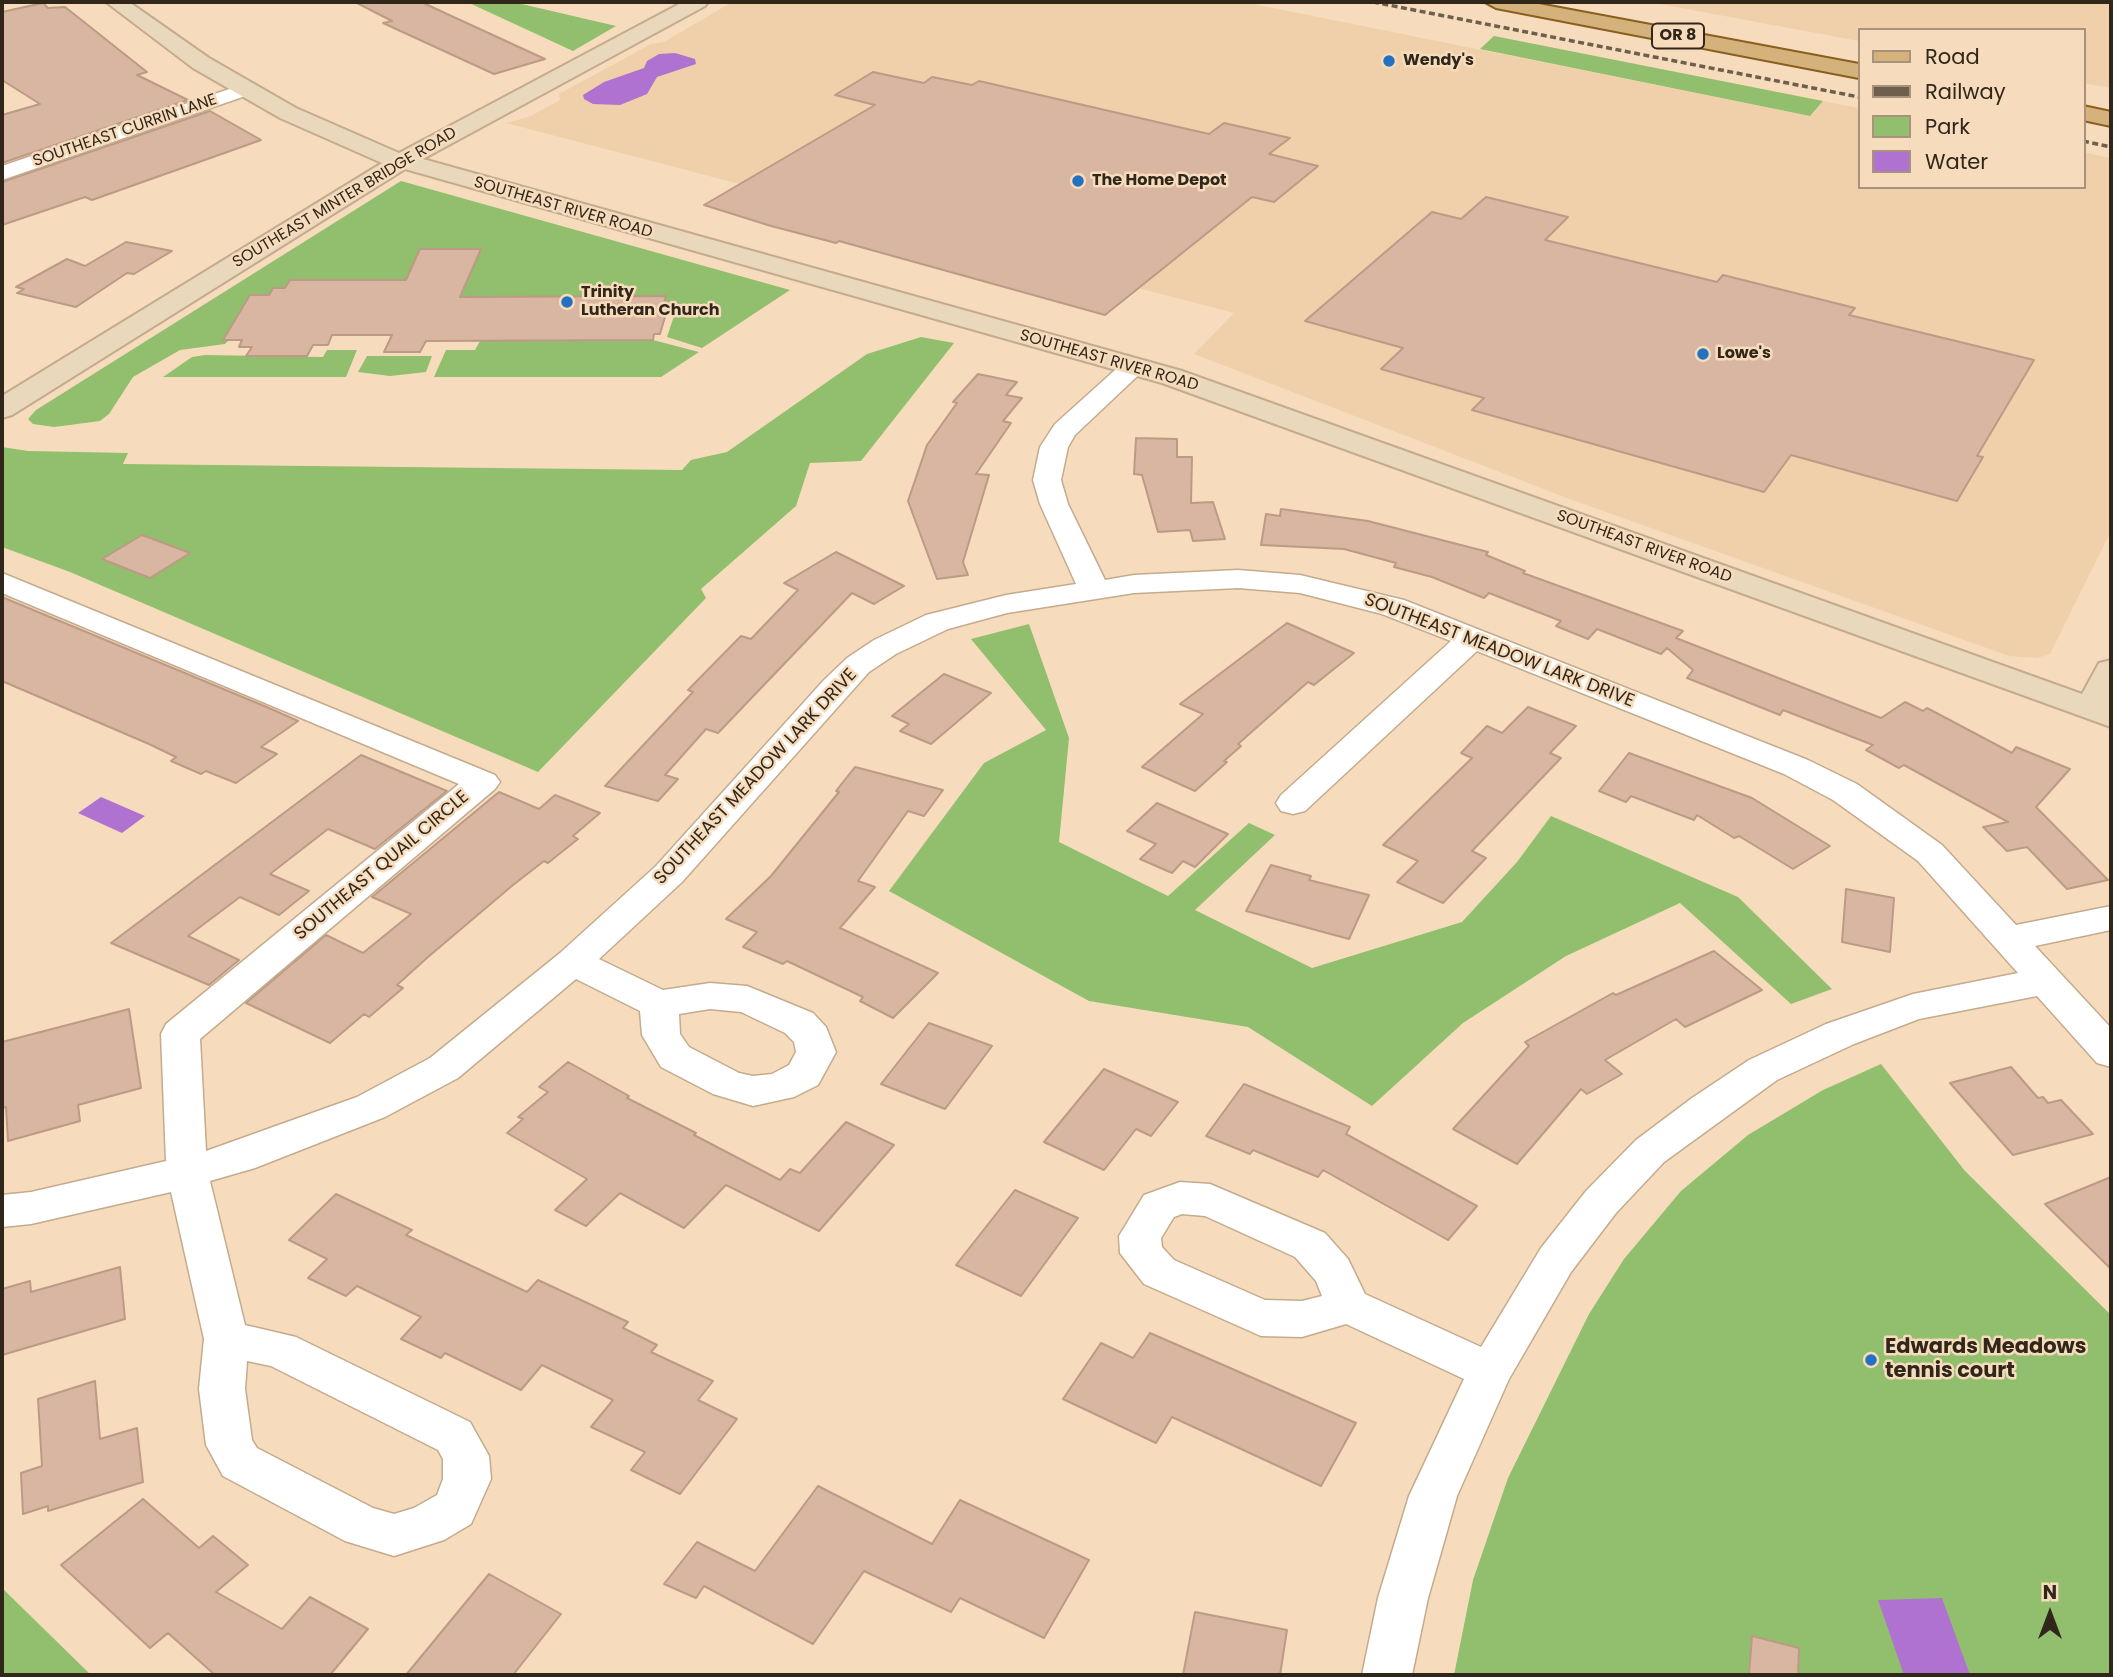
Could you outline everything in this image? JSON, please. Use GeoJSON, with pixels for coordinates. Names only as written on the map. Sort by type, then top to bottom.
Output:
{"type":"FeatureCollection","features":[{"type":"Feature","properties":{"kind":"main road","name":"SOUTHEAST RIVER ROAD"},"geometry":{"type":"LineString","coordinates":[[117,2],[162,36],[247,89],[322,131],[400,162],[1135,367],[1233,399],[2102,713]]}},
{"type":"Feature","properties":{"kind":"main road","name":"SOUTHEAST MINTER BRIDGE ROAD"},"geometry":{"type":"LineString","coordinates":[[2,409],[400,162],[698,2]]}},
{"type":"Feature","properties":{"kind":"main road","name":"OR 8"},"geometry":{"type":"LineString","coordinates":[[1496,2],[1857,71]]}},
{"type":"Feature","properties":{"kind":"main road"},"geometry":{"type":"LineString","coordinates":[[2085,113],[2111,119]]}},
{"type":"Feature","properties":{"kind":"main road"},"geometry":{"type":"LineString","coordinates":[[2102,713],[2111,670]]}},
{"type":"Feature","properties":{"kind":"street","name":"SOUTHEAST CURRIN LANE"},"geometry":{"type":"LineString","coordinates":[[2,173],[247,89]]}},
{"type":"Feature","properties":{"kind":"street"},"geometry":{"type":"LineString","coordinates":[[1094,589],[1054,504],[1047,480],[1054,447],[1065,430],[1135,367]]}},
{"type":"Feature","properties":{"kind":"street","name":"SOUTHEAST MEADOW LARK DRIVE"},"geometry":{"type":"LineString","coordinates":[[2,1211],[31,1208],[241,1157],[371,1107],[444,1068],[573,962],[669,874],[858,665],[885,647],[937,622],[1006,604],[1094,589],[1238,579],[1300,584],[1393,607],[1740,744],[1845,792],[1930,853],[2046,981],[2094,1012],[2111,1053]]}},
{"type":"Feature","properties":{"kind":"street","name":"SOUTHEAST QUAIL CIRCLE"},"geometry":{"type":"LineString","coordinates":[[2,582],[483,782],[180,1034],[187,1172]]}},
{"type":"Feature","properties":{"kind":"street"},"geometry":{"type":"LineString","coordinates":[[1293,803],[1472,639]]}},
{"type":"Feature","properties":{"kind":"street"},"geometry":{"type":"LineString","coordinates":[[2007,939],[2111,918]]}},
{"type":"Feature","properties":{"kind":"street"},"geometry":{"type":"LineString","coordinates":[[573,962],[659,1004]]}},
{"type":"Feature","properties":{"kind":"street"},"geometry":{"type":"LineString","coordinates":[[1387,1675],[1403,1598],[1433,1496],[1490,1371],[1556,1260],[1601,1202],[1650,1151],[1706,1108],[1763,1070],[1840,1034],[1913,1007],[2046,981]]}},
{"type":"Feature","properties":{"kind":"street"},"geometry":{"type":"LineString","coordinates":[[187,1172],[226,1339],[222,1389],[229,1445],[240,1462],[362,1526],[394,1535],[426,1525],[454,1509],[467,1479],[466,1456],[454,1436],[280,1350],[226,1339]]}},
{"type":"Feature","properties":{"kind":"street"},"geometry":{"type":"LineString","coordinates":[[1349,1306],[1490,1371]]}},
{"type":"Feature","properties":{"kind":"shaded area"},"geometry":{"type":"Polygon","coordinates":[[[732,2],[1243,2],[1810,116],[1823,101],[1857,108],[1857,189],[2085,189],[2085,152],[2111,158],[2111,531],[2050,654],[2037,658],[2009,656],[1567,498],[1194,354],[1234,313],[506,123],[529,117],[560,100],[559,94],[651,44],[664,42],[732,2]]]}},
{"type":"Feature","properties":{"kind":"shaded area"},"geometry":{"type":"Polygon","coordinates":[[[1649,2],[2111,2],[2111,88],[2085,83],[2085,28],[1857,28],[1857,41],[1649,2]]]}},
{"type":"Feature","properties":{"kind":"green space"},"geometry":{"type":"Polygon","coordinates":[[[467,2],[513,2],[616,26],[573,51],[467,2]]]}},
{"type":"Feature","properties":{"kind":"green space"},"geometry":{"type":"Polygon","coordinates":[[[1494,36],[1823,101],[1810,116],[1480,49],[1494,36]]]}},
{"type":"Feature","properties":{"kind":"green space"},"geometry":{"type":"Polygon","coordinates":[[[401,181],[790,290],[702,348],[667,337],[678,304],[455,309],[481,249],[421,249],[393,307],[285,288],[269,295],[250,295],[224,339],[229,340],[225,344],[180,350],[133,377],[109,414],[100,421],[54,427],[33,424],[28,419],[36,410],[401,181]]]}},
{"type":"Feature","properties":{"kind":"green space"},"geometry":{"type":"Polygon","coordinates":[[[921,337],[954,343],[861,461],[810,463],[796,506],[701,589],[706,598],[538,772],[70,572],[2,547],[2,447],[28,451],[128,453],[123,464],[682,470],[691,460],[727,452],[867,354],[921,337]]]}},
{"type":"Feature","properties":{"kind":"green space"},"geometry":{"type":"Polygon","coordinates":[[[653,340],[699,352],[661,377],[434,377],[446,350],[475,350],[480,341],[653,340]]]}},
{"type":"Feature","properties":{"kind":"green space"},"geometry":{"type":"Polygon","coordinates":[[[327,350],[357,350],[346,377],[163,377],[192,357],[323,357],[327,350]]]}},
{"type":"Feature","properties":{"kind":"green space"},"geometry":{"type":"Polygon","coordinates":[[[367,356],[432,356],[426,372],[390,376],[358,372],[367,356]]]}},
{"type":"Feature","properties":{"kind":"green space"},"geometry":{"type":"Polygon","coordinates":[[[1029,624],[1069,738],[1059,842],[1168,896],[1249,823],[1275,835],[1195,910],[1312,968],[1462,922],[1517,862],[1551,816],[1738,897],[1832,989],[1791,1004],[1680,903],[1566,956],[1463,1023],[1372,1106],[1248,1027],[1089,1001],[889,891],[984,763],[1046,730],[971,639],[1029,624]]]}},
{"type":"Feature","properties":{"kind":"green space"},"geometry":{"type":"Polygon","coordinates":[[[1881,1064],[1965,1171],[2111,1315],[2111,1675],[1454,1675],[1473,1580],[1508,1478],[1589,1314],[1624,1259],[1681,1191],[1748,1135],[1823,1090],[1881,1064]]]}},
{"type":"Feature","properties":{"kind":"green space"},"geometry":{"type":"Polygon","coordinates":[[[2,1588],[91,1675],[2,1675],[2,1588]]]}},
{"type":"Feature","properties":{"kind":"water"},"geometry":{"type":"Polygon","coordinates":[[[675,53],[695,59],[696,64],[657,77],[647,94],[620,105],[593,104],[584,99],[583,95],[604,82],[644,68],[647,61],[659,54],[675,53]]]}},
{"type":"Feature","properties":{"kind":"water"},"geometry":{"type":"Polygon","coordinates":[[[101,797],[145,816],[122,833],[78,813],[101,797]]]}},
{"type":"Feature","properties":{"kind":"water"},"geometry":{"type":"Polygon","coordinates":[[[1942,1598],[1970,1675],[1904,1675],[1878,1600],[1942,1598]]]}},
{"type":"Feature","properties":{"kind":"building"},"geometry":{"type":"Polygon","coordinates":[[[355,2],[421,2],[545,59],[494,74],[383,23],[392,21],[355,2]]]}},
{"type":"Feature","properties":{"kind":"building"},"geometry":{"type":"Polygon","coordinates":[[[43,3],[48,8],[65,7],[147,72],[137,75],[188,100],[2,163],[2,115],[40,104],[2,80],[2,12],[43,3]]]}},
{"type":"Feature","properties":{"kind":"building","name":"The Home Depot"},"geometry":{"type":"Polygon","coordinates":[[[873,72],[924,83],[932,77],[972,85],[979,81],[1209,134],[1224,123],[1290,138],[1269,154],[1318,166],[1274,202],[1252,197],[1105,315],[839,241],[836,243],[771,226],[704,205],[875,105],[835,95],[873,72]]]}},
{"type":"Feature","properties":{"kind":"building"},"geometry":{"type":"Polygon","coordinates":[[[210,111],[261,140],[92,200],[85,197],[2,225],[2,182],[210,111]]]}},
{"type":"Feature","properties":{"kind":"building","name":"Lowe's"},"geometry":{"type":"Polygon","coordinates":[[[1486,197],[1568,217],[1545,240],[1717,282],[1723,275],[1855,308],[1849,315],[2034,360],[1977,456],[1983,457],[1957,501],[1791,455],[1764,492],[1472,410],[1484,398],[1381,369],[1403,348],[1305,321],[1432,212],[1461,219],[1486,197]]]}},
{"type":"Feature","properties":{"kind":"building"},"geometry":{"type":"Polygon","coordinates":[[[126,242],[172,251],[134,274],[127,273],[76,307],[17,293],[24,289],[16,287],[67,259],[85,266],[126,242]]]}},
{"type":"Feature","properties":{"kind":"building","name":"Trinity Lutheran Church"},"geometry":{"type":"Polygon","coordinates":[[[420,249],[481,249],[460,297],[666,296],[664,303],[669,303],[660,334],[654,334],[653,340],[426,341],[420,352],[384,352],[392,335],[332,335],[328,345],[313,345],[307,356],[246,356],[252,347],[239,347],[242,340],[223,340],[250,295],[269,295],[273,288],[285,288],[290,280],[406,280],[420,249]]]}},
{"type":"Feature","properties":{"kind":"building"},"geometry":{"type":"Polygon","coordinates":[[[978,374],[1017,382],[1006,395],[1022,398],[1003,421],[1011,423],[976,474],[989,475],[963,562],[968,575],[937,579],[908,501],[927,445],[957,403],[953,402],[978,374]]]}},
{"type":"Feature","properties":{"kind":"building"},"geometry":{"type":"Polygon","coordinates":[[[1136,438],[1177,439],[1177,457],[1192,457],[1191,503],[1213,502],[1225,539],[1193,541],[1190,530],[1158,532],[1142,475],[1134,474],[1136,438]]]}},
{"type":"Feature","properties":{"kind":"building"},"geometry":{"type":"Polygon","coordinates":[[[1281,509],[1368,521],[1488,552],[1486,555],[1525,571],[1523,573],[1683,631],[1676,638],[1881,718],[1905,702],[1923,711],[1927,708],[2012,753],[2016,747],[2070,769],[2036,807],[2108,880],[2067,889],[2027,847],[2007,851],[1983,827],[2008,822],[1904,765],[1899,768],[1866,750],[1873,745],[1783,710],[1780,715],[1687,678],[1693,670],[1667,648],[1661,654],[1597,629],[1588,639],[1556,626],[1561,621],[1489,593],[1484,598],[1432,577],[1394,567],[1396,563],[1344,549],[1261,545],[1266,514],[1280,516],[1281,509]]]}},
{"type":"Feature","properties":{"kind":"building"},"geometry":{"type":"Polygon","coordinates":[[[142,535],[190,553],[150,578],[102,559],[142,535]]]}},
{"type":"Feature","properties":{"kind":"building"},"geometry":{"type":"Polygon","coordinates":[[[836,552],[904,586],[874,604],[852,593],[718,733],[706,729],[665,775],[678,779],[658,801],[605,786],[693,692],[688,690],[741,636],[751,639],[798,590],[784,583],[836,552]]]}},
{"type":"Feature","properties":{"kind":"building"},"geometry":{"type":"Polygon","coordinates":[[[2,597],[298,721],[261,747],[277,754],[236,783],[206,771],[201,774],[171,761],[176,757],[149,744],[2,681],[2,597]]]}},
{"type":"Feature","properties":{"kind":"building"},"geometry":{"type":"Polygon","coordinates":[[[1287,623],[1354,653],[1314,685],[1308,682],[1238,744],[1241,746],[1224,761],[1227,762],[1195,791],[1142,767],[1203,714],[1180,704],[1287,623]]]}},
{"type":"Feature","properties":{"kind":"building"},"geometry":{"type":"Polygon","coordinates":[[[944,674],[991,693],[931,744],[900,731],[909,724],[892,716],[944,674]]]}},
{"type":"Feature","properties":{"kind":"building"},"geometry":{"type":"Polygon","coordinates":[[[1528,707],[1576,726],[1550,753],[1561,758],[1472,851],[1486,858],[1443,903],[1397,882],[1418,861],[1383,845],[1472,758],[1461,753],[1487,726],[1502,733],[1528,707]]]}},
{"type":"Feature","properties":{"kind":"building"},"geometry":{"type":"Polygon","coordinates":[[[1629,753],[1752,798],[1830,846],[1793,869],[1739,836],[1734,838],[1697,815],[1694,820],[1631,796],[1626,802],[1599,791],[1629,753]]]}},
{"type":"Feature","properties":{"kind":"building"},"geometry":{"type":"Polygon","coordinates":[[[361,755],[447,791],[375,849],[328,829],[270,874],[309,891],[279,915],[240,897],[188,936],[239,960],[209,985],[111,943],[361,755]]]}},
{"type":"Feature","properties":{"kind":"building"},"geometry":{"type":"Polygon","coordinates":[[[855,767],[943,790],[924,816],[908,811],[858,881],[875,887],[840,928],[938,973],[893,1018],[860,1001],[863,997],[787,961],[783,964],[743,947],[757,932],[726,919],[771,876],[839,792],[836,791],[855,767]]]}},
{"type":"Feature","properties":{"kind":"building"},"geometry":{"type":"Polygon","coordinates":[[[499,792],[539,809],[555,795],[600,813],[573,836],[578,839],[548,863],[544,861],[513,885],[397,985],[403,988],[369,1017],[364,1014],[330,1043],[246,1003],[326,935],[363,953],[411,914],[372,897],[499,792]]]}},
{"type":"Feature","properties":{"kind":"building"},"geometry":{"type":"Polygon","coordinates":[[[1157,803],[1228,834],[1195,867],[1183,861],[1172,873],[1140,859],[1156,844],[1127,831],[1157,803]]]}},
{"type":"Feature","properties":{"kind":"building"},"geometry":{"type":"Polygon","coordinates":[[[1271,865],[1311,876],[1309,880],[1369,895],[1349,939],[1246,911],[1271,865]]]}},
{"type":"Feature","properties":{"kind":"building"},"geometry":{"type":"Polygon","coordinates":[[[1846,889],[1894,898],[1890,952],[1842,942],[1846,889]]]}},
{"type":"Feature","properties":{"kind":"building"},"geometry":{"type":"Polygon","coordinates":[[[1714,951],[1762,990],[1685,1027],[1676,1019],[1605,1060],[1622,1074],[1587,1094],[1581,1089],[1517,1164],[1453,1129],[1529,1046],[1525,1042],[1613,993],[1616,995],[1714,951]]]}},
{"type":"Feature","properties":{"kind":"building"},"geometry":{"type":"Polygon","coordinates":[[[129,1009],[141,1088],[78,1105],[80,1121],[8,1141],[6,1107],[2,1108],[2,1042],[129,1009]]]}},
{"type":"Feature","properties":{"kind":"building"},"geometry":{"type":"Polygon","coordinates":[[[929,1023],[992,1046],[945,1109],[881,1084],[929,1023]]]}},
{"type":"Feature","properties":{"kind":"building"},"geometry":{"type":"Polygon","coordinates":[[[568,1062],[629,1096],[627,1098],[780,1180],[790,1169],[800,1173],[846,1122],[894,1145],[819,1231],[726,1185],[684,1228],[620,1193],[586,1226],[555,1210],[587,1179],[507,1133],[523,1119],[518,1117],[548,1092],[539,1087],[568,1062]]]}},
{"type":"Feature","properties":{"kind":"building"},"geometry":{"type":"Polygon","coordinates":[[[2011,1067],[2038,1098],[2043,1097],[2048,1103],[2061,1100],[2093,1134],[2013,1155],[1950,1083],[2011,1067]]]}},
{"type":"Feature","properties":{"kind":"building"},"geometry":{"type":"Polygon","coordinates":[[[1104,1069],[1178,1102],[1151,1136],[1136,1129],[1104,1170],[1044,1142],[1104,1069]]]}},
{"type":"Feature","properties":{"kind":"building"},"geometry":{"type":"Polygon","coordinates":[[[1244,1084],[1350,1127],[1346,1134],[1477,1206],[1448,1240],[1323,1170],[1318,1177],[1253,1150],[1250,1154],[1206,1136],[1244,1084]]]}},
{"type":"Feature","properties":{"kind":"building"},"geometry":{"type":"Polygon","coordinates":[[[2111,1177],[2111,1269],[2045,1204],[2111,1177]]]}},
{"type":"Feature","properties":{"kind":"building"},"geometry":{"type":"Polygon","coordinates":[[[1015,1190],[1078,1218],[1021,1296],[956,1265],[1015,1190]]]}},
{"type":"Feature","properties":{"kind":"building"},"geometry":{"type":"Polygon","coordinates":[[[336,1194],[412,1230],[406,1235],[527,1292],[538,1280],[628,1322],[623,1328],[657,1345],[651,1352],[713,1381],[698,1400],[737,1419],[680,1494],[631,1470],[645,1452],[591,1427],[613,1400],[542,1365],[521,1390],[445,1353],[441,1358],[401,1339],[421,1317],[357,1286],[346,1296],[308,1278],[327,1259],[289,1240],[336,1194]]]}},
{"type":"Feature","properties":{"kind":"building"},"geometry":{"type":"Polygon","coordinates":[[[120,1267],[125,1319],[2,1355],[2,1289],[30,1281],[31,1292],[120,1267]]]}},
{"type":"Feature","properties":{"kind":"building"},"geometry":{"type":"Polygon","coordinates":[[[1150,1333],[1356,1423],[1321,1486],[1172,1417],[1156,1443],[1063,1399],[1101,1343],[1133,1358],[1150,1333]]]}},
{"type":"Feature","properties":{"kind":"building"},"geometry":{"type":"Polygon","coordinates":[[[95,1381],[100,1439],[137,1428],[143,1482],[48,1511],[48,1506],[23,1514],[21,1473],[42,1466],[38,1399],[95,1381]]]}},
{"type":"Feature","properties":{"kind":"building"},"geometry":{"type":"Polygon","coordinates":[[[818,1486],[932,1544],[960,1500],[1089,1560],[1044,1638],[960,1598],[951,1612],[864,1571],[813,1644],[704,1586],[696,1598],[664,1584],[697,1542],[755,1571],[818,1486]]]}},
{"type":"Feature","properties":{"kind":"building"},"geometry":{"type":"Polygon","coordinates":[[[143,1499],[199,1548],[213,1536],[248,1565],[216,1592],[282,1629],[310,1597],[368,1629],[330,1675],[215,1675],[168,1633],[150,1648],[61,1565],[143,1499]]]}},
{"type":"Feature","properties":{"kind":"building"},"geometry":{"type":"Polygon","coordinates":[[[489,1574],[561,1614],[513,1675],[406,1675],[489,1574]]]}},
{"type":"Feature","properties":{"kind":"building"},"geometry":{"type":"Polygon","coordinates":[[[1195,1612],[1287,1630],[1280,1675],[1183,1675],[1195,1612]]]}},
{"type":"Feature","properties":{"kind":"building"},"geometry":{"type":"Polygon","coordinates":[[[1752,1636],[1799,1648],[1798,1675],[1749,1675],[1752,1636]]]}},
{"type":"Feature","properties":{"kind":"railway"},"geometry":{"type":"LineString","coordinates":[[1373,2],[1857,97]]}},
{"type":"Feature","properties":{"kind":"railway"},"geometry":{"type":"LineString","coordinates":[[2085,141],[2111,147]]}},
{"type":"Feature","properties":{"kind":"place","name":"Wendy's"},"geometry":{"type":"Point","coordinates":[1389,61]}},
{"type":"Feature","properties":{"kind":"place","name":"The Home Depot"},"geometry":{"type":"Point","coordinates":[1078,181]}},
{"type":"Feature","properties":{"kind":"place","name":"Trinity Lutheran Church"},"geometry":{"type":"Point","coordinates":[567,302]}},
{"type":"Feature","properties":{"kind":"place","name":"Lowe's"},"geometry":{"type":"Point","coordinates":[1703,354]}},
{"type":"Feature","properties":{"kind":"place","name":"Edwards Meadows tennis court"},"geometry":{"type":"Point","coordinates":[1871,1360]}}]}
